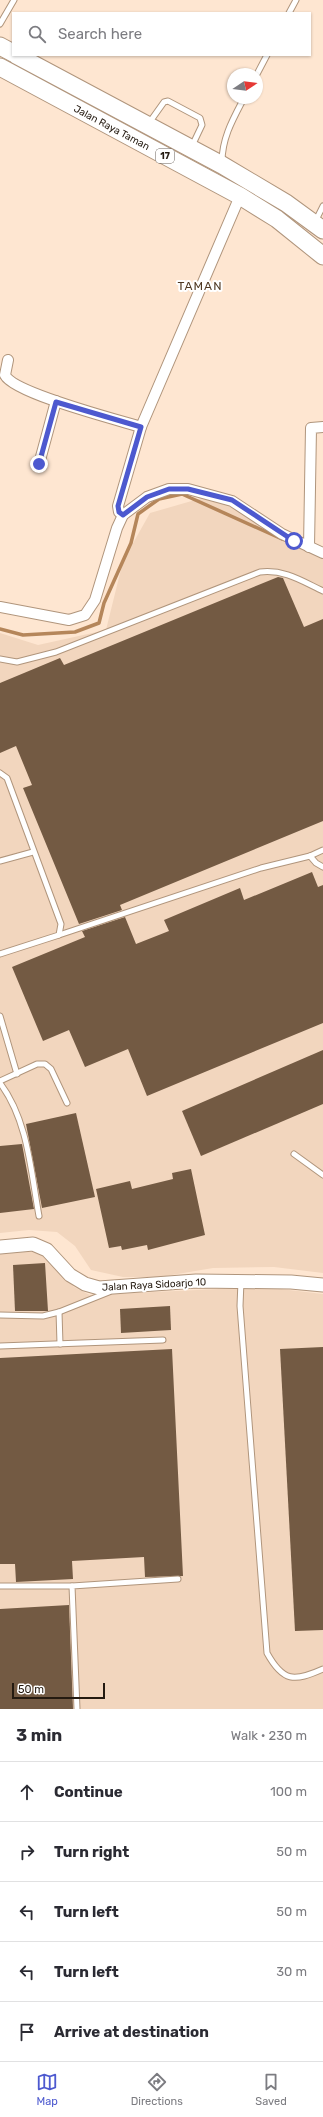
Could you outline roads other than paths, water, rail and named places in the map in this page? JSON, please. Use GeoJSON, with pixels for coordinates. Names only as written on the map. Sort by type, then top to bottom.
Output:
{"type":"FeatureCollection","features":[{"type":"Feature","properties":{"kind":"highway"},"geometry":{"type":"LineString","coordinates":[[0,46],[12,52]]}},
{"type":"Feature","properties":{"kind":"highway","name":"Jalan Raya Taman"},"geometry":{"type":"LineString","coordinates":[[18,56],[222,165],[286,203],[319,227]]}},
{"type":"Feature","properties":{"kind":"highway","name":"Jalan Raya Taman"},"geometry":{"type":"LineString","coordinates":[[0,67],[240,196],[278,219],[323,256]]}},
{"type":"Feature","properties":{"kind":"street"},"geometry":{"type":"LineString","coordinates":[[123,515],[119,512],[118,506],[141,427],[240,196]]}},
{"type":"Feature","properties":{"kind":"street"},"geometry":{"type":"LineString","coordinates":[[8,360],[2,370],[6,377],[15,385],[56,402],[141,427]]}},
{"type":"Feature","properties":{"kind":"street"},"geometry":{"type":"LineString","coordinates":[[39,464],[56,402]]}},
{"type":"Feature","properties":{"kind":"street"},"geometry":{"type":"LineString","coordinates":[[309,547],[311,428],[323,427]]}},
{"type":"Feature","properties":{"kind":"street"},"geometry":{"type":"LineString","coordinates":[[0,607],[69,620],[85,615],[95,600],[117,528],[123,515],[147,497],[169,489],[188,489],[232,500],[282,534],[323,553]]}},
{"type":"Feature","properties":{"kind":"street","name":"Jalan Raya Sidoarjo 10"},"geometry":{"type":"LineString","coordinates":[[0,1247],[33,1244],[47,1250],[70,1275],[85,1284],[99,1288],[196,1281],[241,1281],[323,1285]]}},
{"type":"Feature","properties":{"kind":"lane"},"geometry":{"type":"LineString","coordinates":[[0,24],[14,0]]}},
{"type":"Feature","properties":{"kind":"lane"},"geometry":{"type":"LineString","coordinates":[[290,12],[296,0]]}},
{"type":"Feature","properties":{"kind":"lane"},"geometry":{"type":"LineString","coordinates":[[260,68],[266,56]]}},
{"type":"Feature","properties":{"kind":"lane"},"geometry":{"type":"LineString","coordinates":[[147,125],[164,102],[168,101],[200,118],[202,125],[191,148]]}},
{"type":"Feature","properties":{"kind":"lane"},"geometry":{"type":"LineString","coordinates":[[222,165],[222,146],[230,124],[241,104]]}},
{"type":"Feature","properties":{"kind":"lane"},"geometry":{"type":"LineString","coordinates":[[319,227],[323,206]]}},
{"type":"Feature","properties":{"kind":"lane"},"geometry":{"type":"LineString","coordinates":[[0,659],[17,662],[56,652],[260,572],[272,570],[284,572],[323,591]]}},
{"type":"Feature","properties":{"kind":"lane"},"geometry":{"type":"LineString","coordinates":[[0,774],[7,778],[33,852],[60,917],[59,935]]}},
{"type":"Feature","properties":{"kind":"lane"},"geometry":{"type":"LineString","coordinates":[[0,954],[261,868],[310,856],[323,850]]}},
{"type":"Feature","properties":{"kind":"lane"},"geometry":{"type":"LineString","coordinates":[[0,861],[33,852]]}},
{"type":"Feature","properties":{"kind":"lane"},"geometry":{"type":"LineString","coordinates":[[310,856],[316,863],[323,867]]}},
{"type":"Feature","properties":{"kind":"lane"},"geometry":{"type":"LineString","coordinates":[[0,1016],[17,1074]]}},
{"type":"Feature","properties":{"kind":"lane"},"geometry":{"type":"LineString","coordinates":[[39,1216],[30,1161],[22,1128],[12,1103],[0,1082],[37,1064],[45,1064],[51,1069],[66,1103]]}},
{"type":"Feature","properties":{"kind":"lane"},"geometry":{"type":"LineString","coordinates":[[294,1154],[323,1175]]}},
{"type":"Feature","properties":{"kind":"lane"},"geometry":{"type":"LineString","coordinates":[[241,1281],[240,1306],[267,1653],[280,1674],[292,1678],[310,1675],[323,1668]]}},
{"type":"Feature","properties":{"kind":"lane"},"geometry":{"type":"LineString","coordinates":[[0,1316],[43,1316],[59,1312],[123,1287]]}},
{"type":"Feature","properties":{"kind":"lane"},"geometry":{"type":"LineString","coordinates":[[59,1312],[60,1344]]}},
{"type":"Feature","properties":{"kind":"lane"},"geometry":{"type":"LineString","coordinates":[[0,1346],[163,1340]]}},
{"type":"Feature","properties":{"kind":"lane"},"geometry":{"type":"LineString","coordinates":[[0,1586],[72,1586],[178,1579]]}},
{"type":"Feature","properties":{"kind":"lane"},"geometry":{"type":"LineString","coordinates":[[72,1586],[77,1709]]}},
{"type":"Feature","properties":{"kind":"waterway"},"geometry":{"type":"LineString","coordinates":[[0,629],[23,635],[75,632],[99,623],[104,603],[131,543],[138,514],[159,499],[182,494],[282,539]]}},
{"type":"Feature","properties":{"kind":"district","name":"TAMAN"},"geometry":{"type":"Point","coordinates":[200,286]}}]}
